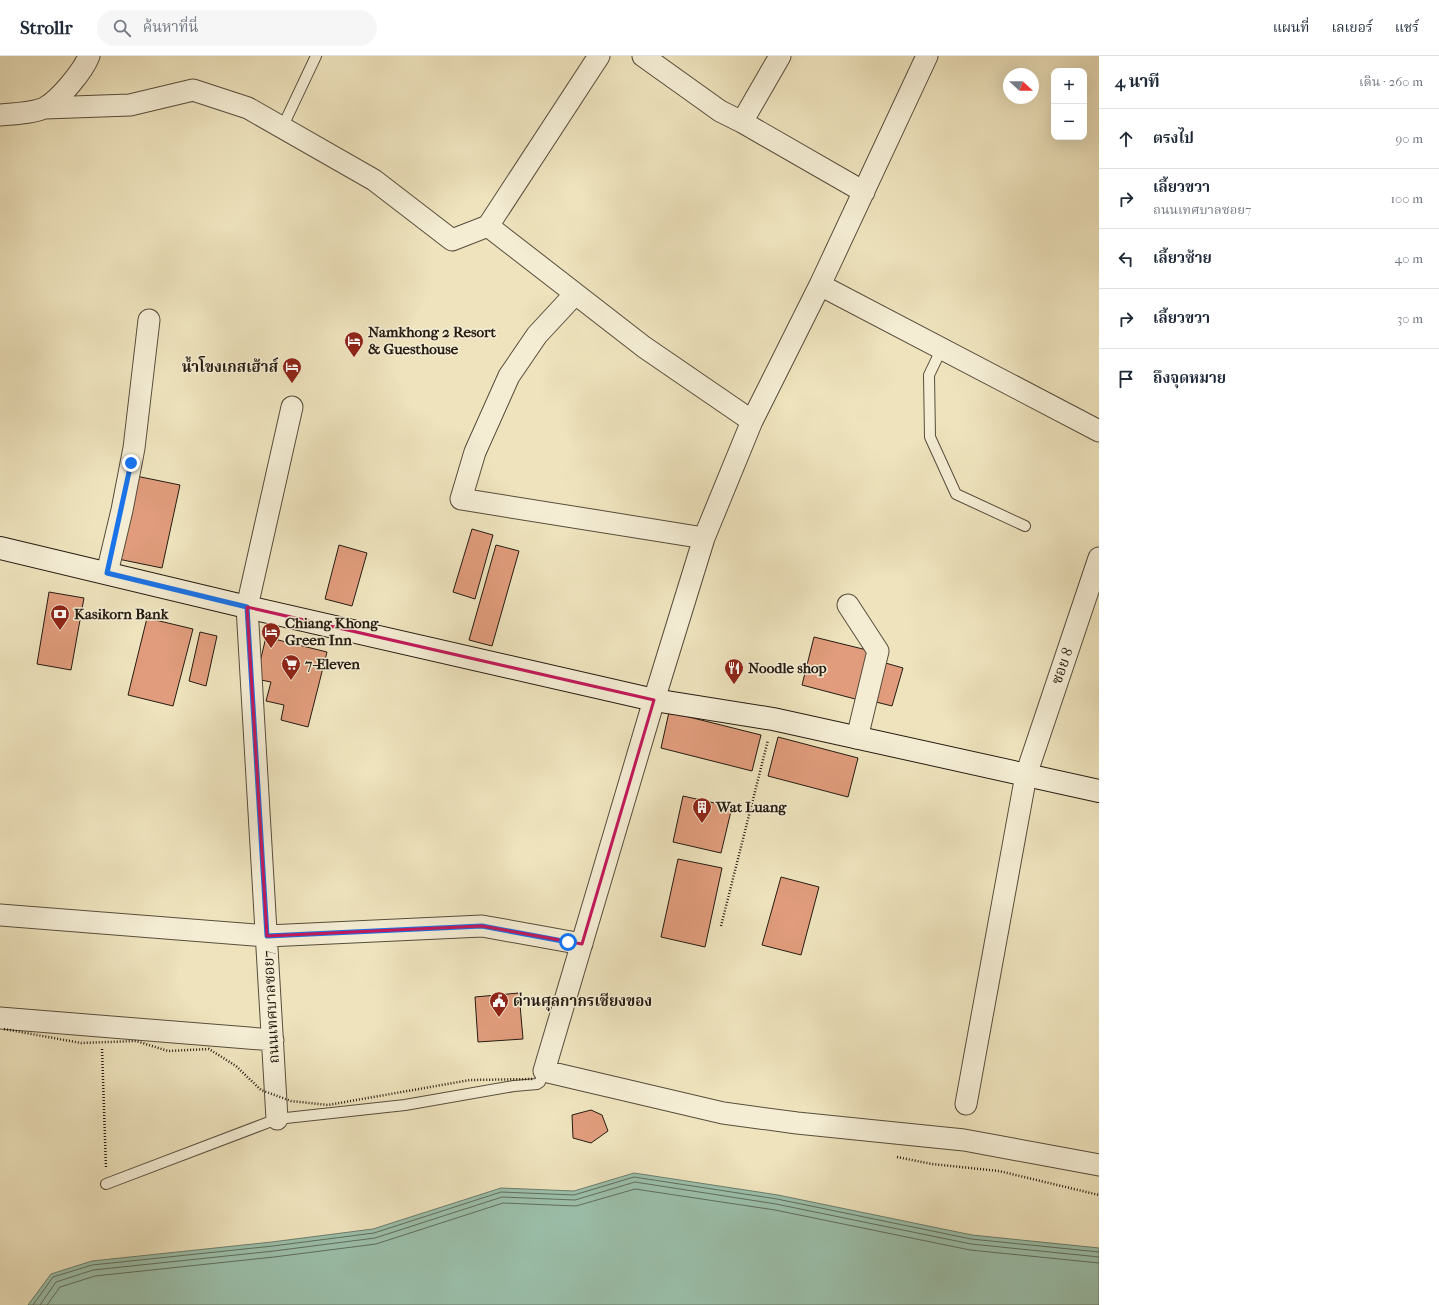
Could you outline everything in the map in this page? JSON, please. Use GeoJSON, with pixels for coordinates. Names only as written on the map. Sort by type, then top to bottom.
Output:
{"type":"FeatureCollection","features":[{"type":"Feature","properties":{"kind":"main road"},"geometry":{"type":"LineString","coordinates":[[0,548],[247,607],[654,700],[773,719],[1099,791]]}},
{"type":"Feature","properties":{"kind":"street"},"geometry":{"type":"LineString","coordinates":[[45,108],[67,89],[86,64],[89,56]]}},
{"type":"Feature","properties":{"kind":"street"},"geometry":{"type":"LineString","coordinates":[[0,115],[16,114],[45,108],[130,105],[193,90],[248,108],[374,180],[452,240],[488,226],[599,56]]}},
{"type":"Feature","properties":{"kind":"street"},"geometry":{"type":"LineString","coordinates":[[643,56],[720,111],[864,192]]}},
{"type":"Feature","properties":{"kind":"street"},"geometry":{"type":"LineString","coordinates":[[742,122],[780,56]]}},
{"type":"Feature","properties":{"kind":"street"},"geometry":{"type":"LineString","coordinates":[[927,56],[820,285],[752,422],[704,538],[654,700],[582,944],[539,1075],[722,1113],[797,1123],[964,1140],[1099,1165]]}},
{"type":"Feature","properties":{"kind":"street"},"geometry":{"type":"LineString","coordinates":[[488,226],[644,347],[752,422]]}},
{"type":"Feature","properties":{"kind":"street"},"geometry":{"type":"LineString","coordinates":[[820,285],[1099,431]]}},
{"type":"Feature","properties":{"kind":"street"},"geometry":{"type":"LineString","coordinates":[[575,294],[537,335],[509,376],[475,452],[461,499],[704,538]]}},
{"type":"Feature","properties":{"kind":"street"},"geometry":{"type":"LineString","coordinates":[[107,573],[122,510],[134,448],[149,320]]}},
{"type":"Feature","properties":{"kind":"street","name":"ถนนเทศบาลซอย7"},"geometry":{"type":"LineString","coordinates":[[277,1119],[247,607],[292,407]]}},
{"type":"Feature","properties":{"kind":"street","name":"ซอย 8"},"geometry":{"type":"LineString","coordinates":[[966,1104],[1026,775],[1099,558]]}},
{"type":"Feature","properties":{"kind":"street"},"geometry":{"type":"LineString","coordinates":[[848,605],[878,651],[857,738]]}},
{"type":"Feature","properties":{"kind":"street"},"geometry":{"type":"LineString","coordinates":[[0,915],[267,936],[482,926],[582,944]]}},
{"type":"Feature","properties":{"kind":"street"},"geometry":{"type":"LineString","coordinates":[[2,1023],[102,1026],[273,1040]]}},
{"type":"Feature","properties":{"kind":"lane"},"geometry":{"type":"LineString","coordinates":[[282,128],[316,56]]}},
{"type":"Feature","properties":{"kind":"lane"},"geometry":{"type":"LineString","coordinates":[[942,348],[929,375],[930,437],[956,494],[1025,526]]}},
{"type":"Feature","properties":{"kind":"lane"},"geometry":{"type":"LineString","coordinates":[[106,1184],[277,1119],[405,1105],[514,1086],[537,1084],[540,1082],[539,1075]]}},
{"type":"Feature","properties":{"kind":"path"},"geometry":{"type":"LineString","coordinates":[[721,926],[773,719]]}},
{"type":"Feature","properties":{"kind":"path"},"geometry":{"type":"LineString","coordinates":[[2,1023],[81,1043],[136,1041],[168,1051],[209,1049],[236,1066],[261,1090],[291,1101],[328,1105],[470,1080],[539,1075]]}},
{"type":"Feature","properties":{"kind":"path"},"geometry":{"type":"LineString","coordinates":[[102,1026],[106,1184]]}},
{"type":"Feature","properties":{"kind":"highlighted area"},"geometry":{"type":"Polygon","coordinates":[[[247,607],[654,700],[582,944],[482,926],[267,936],[247,607]]]}},
{"type":"Feature","properties":{"kind":"water"},"geometry":{"type":"Polygon","coordinates":[[[634,1173],[778,1195],[972,1235],[1099,1248],[1099,1305],[28,1305],[51,1274],[92,1261],[272,1242],[373,1229],[501,1188],[574,1191],[634,1173]]]}},
{"type":"Feature","properties":{"kind":"building"},"geometry":{"type":"Polygon","coordinates":[[[136,476],[180,485],[162,568],[118,559],[136,476]]]}},
{"type":"Feature","properties":{"kind":"building"},"geometry":{"type":"Polygon","coordinates":[[[472,529],[493,535],[475,599],[453,592],[472,529]]]}},
{"type":"Feature","properties":{"kind":"building"},"geometry":{"type":"Polygon","coordinates":[[[339,545],[367,553],[352,606],[325,599],[339,545]]]}},
{"type":"Feature","properties":{"kind":"building"},"geometry":{"type":"Polygon","coordinates":[[[496,545],[519,551],[492,646],[469,640],[496,545]]]}},
{"type":"Feature","properties":{"kind":"building","name":"Kasikorn Bank"},"geometry":{"type":"Polygon","coordinates":[[[49,592],[84,598],[71,670],[37,664],[49,592]]]}},
{"type":"Feature","properties":{"kind":"building"},"geometry":{"type":"Polygon","coordinates":[[[147,618],[193,629],[173,706],[128,695],[147,618]]]}},
{"type":"Feature","properties":{"kind":"building"},"geometry":{"type":"Polygon","coordinates":[[[200,632],[217,636],[206,686],[189,681],[200,632]]]}},
{"type":"Feature","properties":{"kind":"building","name":"7-Eleven"},"geometry":{"type":"Polygon","coordinates":[[[266,637],[327,652],[308,727],[281,720],[284,705],[266,701],[271,682],[256,679],[266,637]]]}},
{"type":"Feature","properties":{"kind":"building"},"geometry":{"type":"Polygon","coordinates":[[[814,637],[871,651],[859,700],[802,685],[814,637]]]}},
{"type":"Feature","properties":{"kind":"building"},"geometry":{"type":"Polygon","coordinates":[[[882,662],[903,668],[892,706],[872,701],[882,662]]]}},
{"type":"Feature","properties":{"kind":"building"},"geometry":{"type":"Polygon","coordinates":[[[669,712],[761,735],[752,771],[661,748],[669,712]]]}},
{"type":"Feature","properties":{"kind":"building"},"geometry":{"type":"Polygon","coordinates":[[[778,737],[858,758],[848,797],[768,776],[778,737]]]}},
{"type":"Feature","properties":{"kind":"building","name":"Wat Luang"},"geometry":{"type":"Polygon","coordinates":[[[683,796],[732,807],[721,853],[673,842],[683,796]]]}},
{"type":"Feature","properties":{"kind":"building"},"geometry":{"type":"Polygon","coordinates":[[[678,859],[722,868],[705,947],[661,937],[678,859]]]}},
{"type":"Feature","properties":{"kind":"building"},"geometry":{"type":"Polygon","coordinates":[[[781,877],[819,887],[801,955],[762,945],[781,877]]]}},
{"type":"Feature","properties":{"kind":"building","name":"ด่านศุลกากรเชียงของ"},"geometry":{"type":"Polygon","coordinates":[[[519,993],[523,1039],[478,1042],[475,997],[519,993]]]}},
{"type":"Feature","properties":{"kind":"building"},"geometry":{"type":"Polygon","coordinates":[[[591,1110],[602,1115],[608,1131],[591,1143],[573,1138],[572,1115],[591,1110]]]}},
{"type":"Feature","properties":{"kind":"place","name":"Namkhong 2 Resort & Guesthouse"},"geometry":{"type":"Point","coordinates":[354,358]}},
{"type":"Feature","properties":{"kind":"place","name":"น้ำโขงเกสเฮ้าส์"},"geometry":{"type":"Point","coordinates":[292,384]}},
{"type":"Feature","properties":{"kind":"place","name":"Kasikorn Bank"},"geometry":{"type":"Point","coordinates":[60,631]}},
{"type":"Feature","properties":{"kind":"place","name":"Chiang Khong Green Inn"},"geometry":{"type":"Point","coordinates":[271,649]}},
{"type":"Feature","properties":{"kind":"place","name":"7-Eleven"},"geometry":{"type":"Point","coordinates":[291,681]}},
{"type":"Feature","properties":{"kind":"place","name":"Noodle shop"},"geometry":{"type":"Point","coordinates":[734,685]}},
{"type":"Feature","properties":{"kind":"place","name":"Wat Luang"},"geometry":{"type":"Point","coordinates":[702,824]}},
{"type":"Feature","properties":{"kind":"place","name":"ด่านศุลกากรเชียงของ"},"geometry":{"type":"Point","coordinates":[499,1018]}},
{"type":"Feature","properties":{"kind":"route"},"geometry":{"type":"LineString","coordinates":[[131,463],[122,510],[107,573],[247,607],[267,936],[482,926],[568,942]]}}]}
